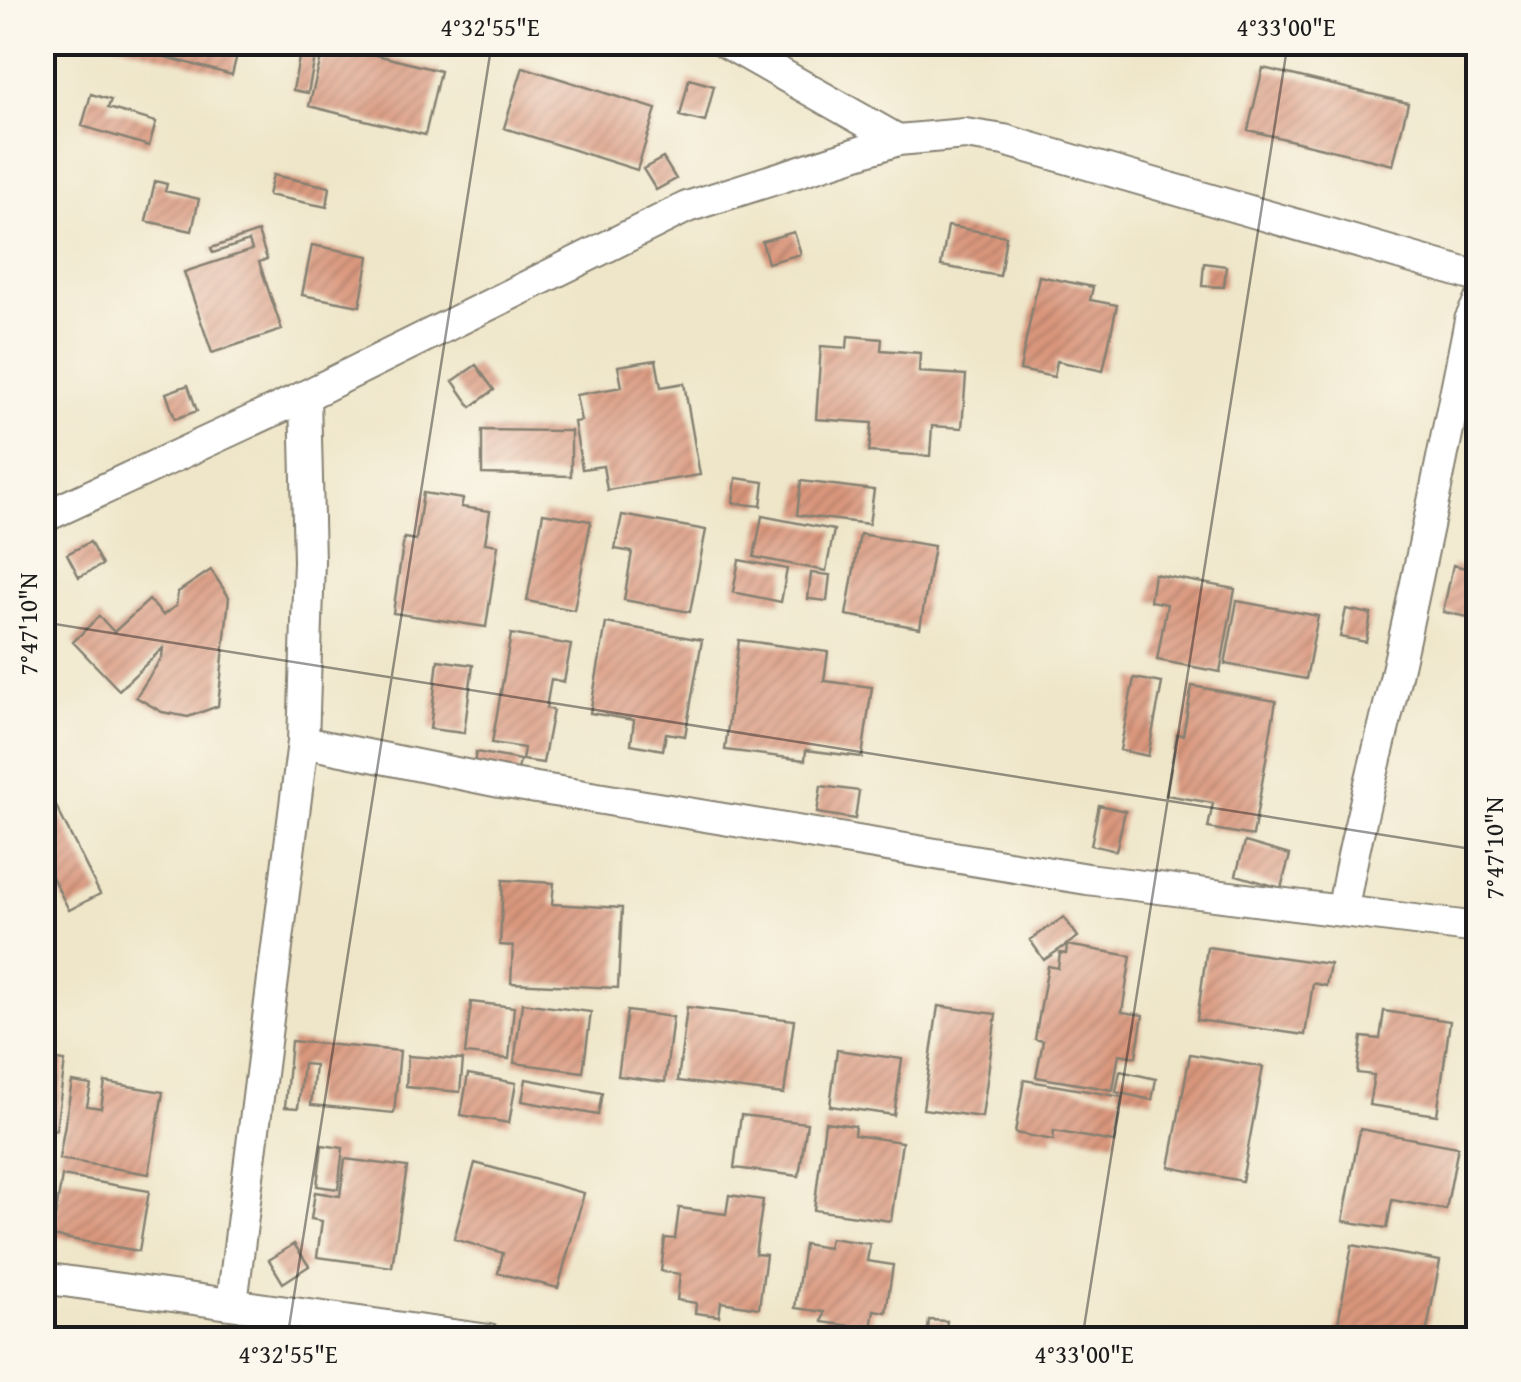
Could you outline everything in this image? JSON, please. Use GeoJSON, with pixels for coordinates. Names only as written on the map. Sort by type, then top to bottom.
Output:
{"type":"FeatureCollection","features":[{"type":"Feature","properties":{"kind":"street"},"geometry":{"type":"LineString","coordinates":[[724,42],[898,140]]}},
{"type":"Feature","properties":{"kind":"street"},"geometry":{"type":"LineString","coordinates":[[42,518],[305,396],[687,208],[898,140],[965,134],[1004,140],[1478,277]]}},
{"type":"Feature","properties":{"kind":"street"},"geometry":{"type":"LineString","coordinates":[[1342,909],[1432,517],[1470,320],[1478,304]]}},
{"type":"Feature","properties":{"kind":"street"},"geometry":{"type":"LineString","coordinates":[[232,1303],[302,742],[309,561],[305,396]]}},
{"type":"Feature","properties":{"kind":"street"},"geometry":{"type":"LineString","coordinates":[[302,742],[500,782],[1087,879],[1478,928]]}},
{"type":"Feature","properties":{"kind":"street"},"geometry":{"type":"LineString","coordinates":[[42,1278],[489,1340]]}},
{"type":"Feature","properties":{"kind":"building"},"geometry":{"type":"Polygon","coordinates":[[[110,42],[240,42],[232,75],[110,42]]]}},
{"type":"Feature","properties":{"kind":"building"},"geometry":{"type":"Polygon","coordinates":[[[302,42],[318,42],[308,93],[293,90],[302,42]]]}},
{"type":"Feature","properties":{"kind":"building"},"geometry":{"type":"Polygon","coordinates":[[[325,42],[440,71],[425,135],[309,106],[325,42]]]}},
{"type":"Feature","properties":{"kind":"building"},"geometry":{"type":"Polygon","coordinates":[[[523,67],[656,109],[637,170],[504,128],[523,67]]]}},
{"type":"Feature","properties":{"kind":"building"},"geometry":{"type":"Polygon","coordinates":[[[1263,68],[1408,103],[1393,165],[1248,130],[1263,68]]]}},
{"type":"Feature","properties":{"kind":"building"},"geometry":{"type":"Polygon","coordinates":[[[689,79],[714,86],[705,122],[680,116],[689,79]]]}},
{"type":"Feature","properties":{"kind":"building"},"geometry":{"type":"Polygon","coordinates":[[[91,94],[111,100],[108,108],[156,122],[149,146],[82,126],[91,94]]]}},
{"type":"Feature","properties":{"kind":"building"},"geometry":{"type":"Polygon","coordinates":[[[663,158],[676,179],[656,190],[643,169],[663,158]]]}},
{"type":"Feature","properties":{"kind":"building"},"geometry":{"type":"Polygon","coordinates":[[[273,175],[330,187],[327,207],[268,195],[273,175]]]}},
{"type":"Feature","properties":{"kind":"building"},"geometry":{"type":"Polygon","coordinates":[[[155,181],[167,184],[165,191],[199,199],[192,231],[146,221],[155,181]]]}},
{"type":"Feature","properties":{"kind":"building"},"geometry":{"type":"Polygon","coordinates":[[[948,226],[1006,236],[1000,276],[941,266],[948,226]]]}},
{"type":"Feature","properties":{"kind":"building"},"geometry":{"type":"Polygon","coordinates":[[[258,232],[267,259],[259,262],[282,330],[212,353],[184,272],[252,250],[249,241],[213,253],[211,248],[258,232]]]}},
{"type":"Feature","properties":{"kind":"building"},"geometry":{"type":"Polygon","coordinates":[[[794,232],[801,254],[768,263],[762,241],[794,232]]]}},
{"type":"Feature","properties":{"kind":"building"},"geometry":{"type":"Polygon","coordinates":[[[312,245],[369,256],[360,306],[302,295],[312,245]]]}},
{"type":"Feature","properties":{"kind":"building"},"geometry":{"type":"Polygon","coordinates":[[[1204,263],[1226,266],[1224,287],[1202,286],[1204,263]]]}},
{"type":"Feature","properties":{"kind":"building"},"geometry":{"type":"Polygon","coordinates":[[[1039,276],[1093,287],[1090,300],[1117,305],[1103,371],[1057,361],[1054,377],[1020,370],[1039,276]]]}},
{"type":"Feature","properties":{"kind":"building"},"geometry":{"type":"Polygon","coordinates":[[[848,336],[882,339],[881,350],[920,353],[919,372],[966,375],[962,428],[932,426],[930,456],[869,452],[872,423],[816,419],[821,346],[847,348],[848,336]]]}},
{"type":"Feature","properties":{"kind":"building"},"geometry":{"type":"Polygon","coordinates":[[[656,360],[661,387],[684,383],[700,475],[607,490],[603,466],[582,469],[574,422],[581,421],[576,395],[622,387],[618,366],[656,360]]]}},
{"type":"Feature","properties":{"kind":"building"},"geometry":{"type":"Polygon","coordinates":[[[476,365],[494,390],[471,407],[453,381],[476,365]]]}},
{"type":"Feature","properties":{"kind":"building"},"geometry":{"type":"Polygon","coordinates":[[[188,385],[197,411],[175,419],[166,393],[188,385]]]}},
{"type":"Feature","properties":{"kind":"building"},"geometry":{"type":"Polygon","coordinates":[[[482,430],[571,431],[571,476],[482,474],[482,430]]]}},
{"type":"Feature","properties":{"kind":"building"},"geometry":{"type":"Polygon","coordinates":[[[736,478],[764,482],[761,506],[733,503],[736,478]]]}},
{"type":"Feature","properties":{"kind":"building"},"geometry":{"type":"Polygon","coordinates":[[[801,481],[874,490],[869,524],[797,515],[801,481]]]}},
{"type":"Feature","properties":{"kind":"building"},"geometry":{"type":"Polygon","coordinates":[[[423,493],[463,499],[461,507],[490,511],[485,543],[498,545],[486,627],[393,613],[404,538],[416,540],[423,493]]]}},
{"type":"Feature","properties":{"kind":"building"},"geometry":{"type":"Polygon","coordinates":[[[543,513],[591,521],[574,610],[527,601],[543,513]]]}},
{"type":"Feature","properties":{"kind":"building"},"geometry":{"type":"Polygon","coordinates":[[[622,515],[706,530],[690,612],[624,600],[632,552],[615,549],[622,515]]]}},
{"type":"Feature","properties":{"kind":"building"},"geometry":{"type":"Polygon","coordinates":[[[762,516],[834,530],[826,571],[754,557],[762,516]]]}},
{"type":"Feature","properties":{"kind":"building"},"geometry":{"type":"Polygon","coordinates":[[[860,534],[934,546],[920,628],[846,615],[860,534]]]}},
{"type":"Feature","properties":{"kind":"building"},"geometry":{"type":"Polygon","coordinates":[[[90,542],[102,565],[79,577],[67,554],[90,542]]]}},
{"type":"Feature","properties":{"kind":"building"},"geometry":{"type":"Polygon","coordinates":[[[739,560],[787,569],[781,602],[733,592],[739,560]]]}},
{"type":"Feature","properties":{"kind":"building"},"geometry":{"type":"Polygon","coordinates":[[[1453,565],[1478,571],[1478,619],[1443,612],[1453,565]]]}},
{"type":"Feature","properties":{"kind":"building"},"geometry":{"type":"Polygon","coordinates":[[[211,570],[229,597],[218,706],[188,717],[162,712],[136,697],[162,657],[163,648],[119,690],[73,642],[99,616],[114,632],[149,600],[163,615],[176,606],[178,592],[211,570]]]}},
{"type":"Feature","properties":{"kind":"building"},"geometry":{"type":"Polygon","coordinates":[[[811,573],[830,575],[827,601],[808,599],[811,573]]]}},
{"type":"Feature","properties":{"kind":"building"},"geometry":{"type":"Polygon","coordinates":[[[1154,574],[1235,589],[1220,672],[1157,660],[1167,604],[1150,601],[1154,574]]]}},
{"type":"Feature","properties":{"kind":"building"},"geometry":{"type":"Polygon","coordinates":[[[1237,601],[1318,616],[1306,679],[1225,664],[1237,601]]]}},
{"type":"Feature","properties":{"kind":"building"},"geometry":{"type":"Polygon","coordinates":[[[1346,609],[1371,614],[1366,642],[1340,637],[1346,609]]]}},
{"type":"Feature","properties":{"kind":"building"},"geometry":{"type":"Polygon","coordinates":[[[606,623],[702,640],[685,736],[666,733],[663,750],[631,744],[634,720],[590,713],[606,623]]]}},
{"type":"Feature","properties":{"kind":"building"},"geometry":{"type":"Polygon","coordinates":[[[511,634],[571,645],[564,682],[551,679],[546,708],[553,710],[543,763],[522,760],[524,748],[492,743],[511,634]]]}},
{"type":"Feature","properties":{"kind":"building"},"geometry":{"type":"Polygon","coordinates":[[[739,640],[828,652],[824,681],[872,687],[862,757],[806,750],[805,760],[725,750],[739,640]]]}},
{"type":"Feature","properties":{"kind":"building"},"geometry":{"type":"Polygon","coordinates":[[[438,660],[473,665],[464,733],[430,729],[438,660]]]}},
{"type":"Feature","properties":{"kind":"building"},"geometry":{"type":"Polygon","coordinates":[[[1134,678],[1162,683],[1148,756],[1120,750],[1134,678]]]}},
{"type":"Feature","properties":{"kind":"building"},"geometry":{"type":"Polygon","coordinates":[[[1192,686],[1276,701],[1253,836],[1208,828],[1213,803],[1166,795],[1177,734],[1183,735],[1192,686]]]}},
{"type":"Feature","properties":{"kind":"building"},"geometry":{"type":"Polygon","coordinates":[[[476,752],[520,760],[516,781],[472,774],[476,752]]]}},
{"type":"Feature","properties":{"kind":"building"},"geometry":{"type":"Polygon","coordinates":[[[821,786],[859,791],[855,819],[817,813],[821,786]]]}},
{"type":"Feature","properties":{"kind":"building"},"geometry":{"type":"Polygon","coordinates":[[[52,798],[100,894],[69,910],[42,857],[42,803],[52,798]]]}},
{"type":"Feature","properties":{"kind":"building"},"geometry":{"type":"Polygon","coordinates":[[[1099,805],[1125,811],[1116,851],[1091,845],[1099,805]]]}},
{"type":"Feature","properties":{"kind":"building"},"geometry":{"type":"Polygon","coordinates":[[[1245,842],[1290,855],[1281,888],[1236,875],[1245,842]]]}},
{"type":"Feature","properties":{"kind":"building"},"geometry":{"type":"Polygon","coordinates":[[[503,880],[554,883],[552,904],[622,908],[618,988],[511,983],[513,946],[500,945],[503,880]]]}},
{"type":"Feature","properties":{"kind":"building"},"geometry":{"type":"Polygon","coordinates":[[[1064,917],[1078,937],[1044,960],[1030,940],[1064,917]]]}},
{"type":"Feature","properties":{"kind":"building"},"geometry":{"type":"Polygon","coordinates":[[[1067,945],[1131,956],[1122,1012],[1143,1015],[1136,1057],[1119,1054],[1113,1090],[1036,1077],[1043,1041],[1035,1039],[1048,966],[1058,968],[1060,953],[1066,954],[1067,945]]]}},
{"type":"Feature","properties":{"kind":"building"},"geometry":{"type":"Polygon","coordinates":[[[1207,947],[1330,964],[1326,986],[1313,983],[1305,1035],[1197,1020],[1207,947]]]}},
{"type":"Feature","properties":{"kind":"building"},"geometry":{"type":"Polygon","coordinates":[[[471,1002],[514,1007],[509,1059],[465,1054],[471,1002]]]}},
{"type":"Feature","properties":{"kind":"building"},"geometry":{"type":"Polygon","coordinates":[[[522,1003],[591,1012],[583,1072],[514,1063],[522,1003]]]}},
{"type":"Feature","properties":{"kind":"building"},"geometry":{"type":"Polygon","coordinates":[[[938,1006],[996,1014],[982,1117],[923,1109],[938,1006]]]}},
{"type":"Feature","properties":{"kind":"building"},"geometry":{"type":"Polygon","coordinates":[[[687,1007],[794,1020],[784,1094],[678,1081],[687,1007]]]}},
{"type":"Feature","properties":{"kind":"building"},"geometry":{"type":"Polygon","coordinates":[[[627,1011],[673,1017],[665,1082],[618,1076],[627,1011]]]}},
{"type":"Feature","properties":{"kind":"building"},"geometry":{"type":"Polygon","coordinates":[[[1384,1011],[1450,1021],[1437,1115],[1369,1105],[1374,1075],[1357,1073],[1362,1037],[1380,1039],[1384,1011]]]}},
{"type":"Feature","properties":{"kind":"building"},"geometry":{"type":"Polygon","coordinates":[[[291,1041],[400,1051],[394,1113],[311,1105],[315,1065],[303,1064],[298,1108],[285,1107],[291,1041]]]}},
{"type":"Feature","properties":{"kind":"building"},"geometry":{"type":"Polygon","coordinates":[[[837,1050],[902,1059],[894,1115],[830,1106],[837,1050]]]}},
{"type":"Feature","properties":{"kind":"building"},"geometry":{"type":"Polygon","coordinates":[[[1190,1054],[1263,1067],[1242,1181],[1169,1167],[1190,1054]]]}},
{"type":"Feature","properties":{"kind":"building"},"geometry":{"type":"Polygon","coordinates":[[[408,1056],[463,1060],[460,1092],[406,1087],[408,1056]]]}},
{"type":"Feature","properties":{"kind":"building"},"geometry":{"type":"Polygon","coordinates":[[[42,1058],[65,1061],[56,1130],[42,1128],[42,1058]]]}},
{"type":"Feature","properties":{"kind":"building"},"geometry":{"type":"Polygon","coordinates":[[[1120,1071],[1156,1079],[1152,1100],[1116,1092],[1120,1071]]]}},
{"type":"Feature","properties":{"kind":"building"},"geometry":{"type":"Polygon","coordinates":[[[468,1074],[516,1083],[509,1123],[461,1115],[468,1074]]]}},
{"type":"Feature","properties":{"kind":"building"},"geometry":{"type":"Polygon","coordinates":[[[526,1079],[602,1093],[598,1115],[522,1101],[526,1079]]]}},
{"type":"Feature","properties":{"kind":"building"},"geometry":{"type":"Polygon","coordinates":[[[1024,1080],[1122,1097],[1114,1142],[1054,1131],[1053,1140],[1015,1133],[1024,1080]]]}},
{"type":"Feature","properties":{"kind":"building"},"geometry":{"type":"Polygon","coordinates":[[[72,1082],[91,1085],[87,1106],[101,1108],[105,1082],[163,1092],[149,1174],[59,1159],[72,1082]]]}},
{"type":"Feature","properties":{"kind":"building"},"geometry":{"type":"Polygon","coordinates":[[[1475,1087],[1478,1088],[1478,1148],[1467,1146],[1475,1087]]]}},
{"type":"Feature","properties":{"kind":"building"},"geometry":{"type":"Polygon","coordinates":[[[741,1115],[807,1123],[799,1176],[734,1168],[741,1115]]]}},
{"type":"Feature","properties":{"kind":"building"},"geometry":{"type":"Polygon","coordinates":[[[825,1122],[855,1126],[854,1135],[902,1142],[891,1221],[814,1210],[825,1122]]]}},
{"type":"Feature","properties":{"kind":"building"},"geometry":{"type":"Polygon","coordinates":[[[1360,1129],[1458,1147],[1446,1210],[1392,1200],[1387,1228],[1343,1221],[1360,1129]]]}},
{"type":"Feature","properties":{"kind":"building"},"geometry":{"type":"Polygon","coordinates":[[[322,1145],[343,1148],[338,1189],[317,1186],[322,1145]]]}},
{"type":"Feature","properties":{"kind":"building"},"geometry":{"type":"Polygon","coordinates":[[[345,1159],[407,1167],[392,1267],[317,1257],[322,1221],[311,1219],[315,1192],[340,1196],[345,1159]]]}},
{"type":"Feature","properties":{"kind":"building"},"geometry":{"type":"Polygon","coordinates":[[[475,1163],[584,1193],[558,1288],[498,1273],[503,1253],[454,1239],[475,1163]]]}},
{"type":"Feature","properties":{"kind":"building"},"geometry":{"type":"Polygon","coordinates":[[[62,1176],[149,1191],[139,1251],[52,1236],[62,1176]]]}},
{"type":"Feature","properties":{"kind":"building"},"geometry":{"type":"Polygon","coordinates":[[[729,1195],[763,1200],[755,1254],[766,1255],[759,1308],[721,1302],[719,1316],[695,1313],[696,1303],[677,1300],[680,1274],[661,1271],[665,1238],[675,1239],[679,1208],[726,1214],[729,1195]]]}},
{"type":"Feature","properties":{"kind":"building"},"geometry":{"type":"Polygon","coordinates":[[[830,1238],[870,1244],[867,1261],[893,1265],[886,1312],[874,1310],[871,1329],[822,1322],[824,1312],[795,1308],[804,1244],[828,1248],[830,1238]]]}},
{"type":"Feature","properties":{"kind":"building"},"geometry":{"type":"Polygon","coordinates":[[[294,1244],[309,1266],[283,1283],[269,1260],[294,1244]]]}},
{"type":"Feature","properties":{"kind":"building"},"geometry":{"type":"Polygon","coordinates":[[[1352,1245],[1440,1261],[1425,1340],[1335,1340],[1352,1245]]]}},
{"type":"Feature","properties":{"kind":"building"},"geometry":{"type":"Polygon","coordinates":[[[929,1320],[947,1321],[945,1340],[927,1340],[929,1320]]]}}]}
